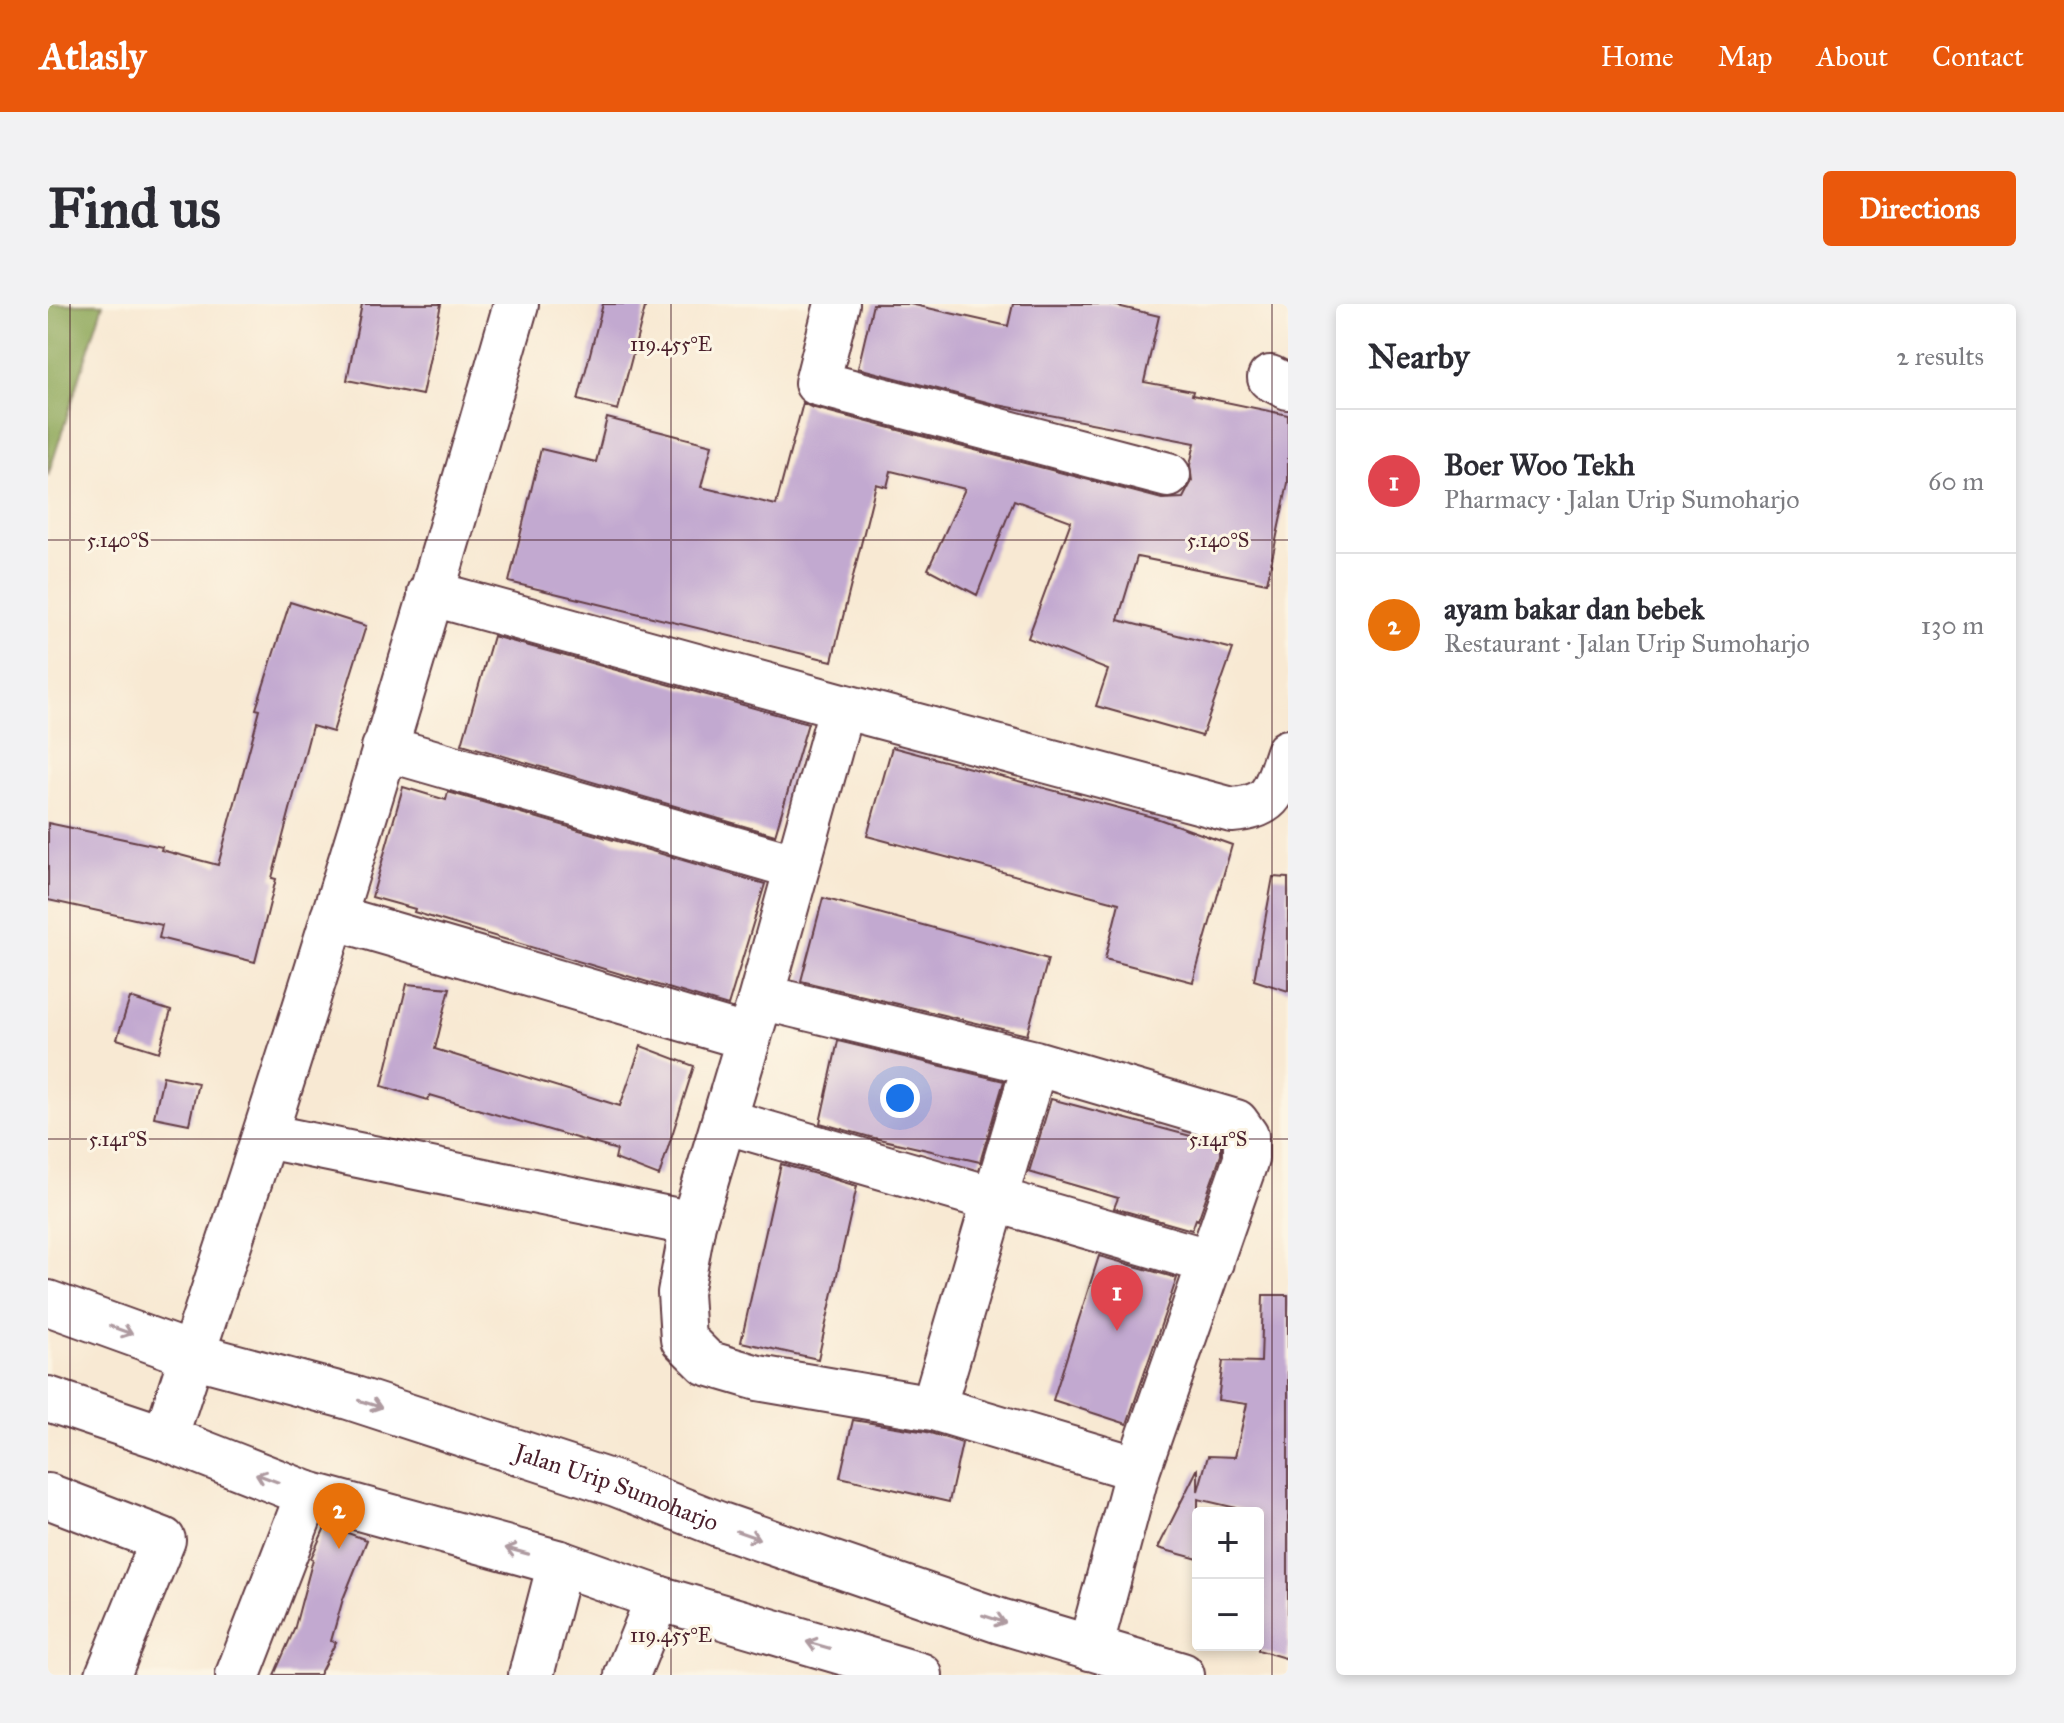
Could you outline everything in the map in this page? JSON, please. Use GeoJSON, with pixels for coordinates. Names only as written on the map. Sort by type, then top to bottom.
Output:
{"type":"FeatureCollection","features":[{"type":"Feature","properties":{"kind":"main road"},"geometry":{"type":"LineString","coordinates":[[165,1438],[266,1136],[452,527],[516,304]]}},
{"type":"Feature","properties":{"kind":"main road"},"geometry":{"type":"LineString","coordinates":[[837,304],[817,383],[1168,475]]}},
{"type":"Feature","properties":{"kind":"main road"},"geometry":{"type":"LineString","coordinates":[[430,593],[1232,810],[1255,808],[1274,792],[1288,752]]}},
{"type":"Feature","properties":{"kind":"main road"},"geometry":{"type":"LineString","coordinates":[[842,706],[693,1224],[680,1293],[683,1339],[707,1363],[758,1378],[933,1408],[1138,1469]]}},
{"type":"Feature","properties":{"kind":"main road"},"geometry":{"type":"LineString","coordinates":[[384,748],[797,867]]}},
{"type":"Feature","properties":{"kind":"main road"},"geometry":{"type":"LineString","coordinates":[[333,917],[755,1017],[1035,1063],[1236,1122],[1246,1136],[1246,1159],[1138,1469],[1086,1662]]}},
{"type":"Feature","properties":{"kind":"main road"},"geometry":{"type":"LineString","coordinates":[[933,1408],[1035,1063]]}},
{"type":"Feature","properties":{"kind":"main road"},"geometry":{"type":"LineString","coordinates":[[724,1121],[1211,1262]]}},
{"type":"Feature","properties":{"kind":"main road"},"geometry":{"type":"LineString","coordinates":[[266,1136],[693,1224]]}},
{"type":"Feature","properties":{"kind":"main road","name":"Jalan Urip Sumoharjo"},"geometry":{"type":"LineString","coordinates":[[48,1303],[192,1355],[379,1406],[616,1484],[718,1524],[970,1611],[1086,1662],[1182,1675]]}},
{"type":"Feature","properties":{"kind":"main road"},"geometry":{"type":"LineString","coordinates":[[48,1399],[165,1438],[308,1494],[560,1563],[658,1598],[920,1675]]}},
{"type":"Feature","properties":{"kind":"main road"},"geometry":{"type":"LineString","coordinates":[[238,1675],[308,1494]]}},
{"type":"Feature","properties":{"kind":"main road"},"geometry":{"type":"LineString","coordinates":[[48,1496],[163,1540],[108,1675]]}},
{"type":"Feature","properties":{"kind":"main road"},"geometry":{"type":"LineString","coordinates":[[531,1675],[560,1563]]}},
{"type":"Feature","properties":{"kind":"main road"},"geometry":{"type":"LineString","coordinates":[[627,1675],[658,1598]]}},
{"type":"Feature","properties":{"kind":"green space"},"geometry":{"type":"Polygon","coordinates":[[[48,304],[103,304],[48,476],[48,304]]]}},
{"type":"Feature","properties":{"kind":"building"},"geometry":{"type":"Polygon","coordinates":[[[362,304],[441,304],[422,395],[347,380],[362,304]]]}},
{"type":"Feature","properties":{"kind":"building"},"geometry":{"type":"Polygon","coordinates":[[[603,304],[646,304],[618,410],[578,400],[603,304]]]}},
{"type":"Feature","properties":{"kind":"building"},"geometry":{"type":"Polygon","coordinates":[[[873,304],[910,304],[1008,326],[1013,304],[1109,304],[1159,316],[1144,382],[1288,415],[1288,483],[1267,583],[1137,557],[1118,620],[1233,649],[1202,736],[1096,706],[1108,670],[1028,638],[1071,521],[1014,500],[977,595],[928,569],[965,489],[891,471],[887,487],[876,484],[832,661],[509,582],[541,449],[596,462],[607,418],[712,445],[701,487],[776,505],[803,403],[1162,499],[1183,498],[1192,481],[1190,465],[1195,443],[998,405],[858,368],[873,304]]]}},
{"type":"Feature","properties":{"kind":"building"},"geometry":{"type":"Polygon","coordinates":[[[290,602],[366,626],[333,732],[312,726],[272,878],[276,879],[255,962],[159,938],[162,925],[48,900],[48,823],[162,847],[161,850],[218,865],[260,710],[256,709],[290,602]]]}},
{"type":"Feature","properties":{"kind":"building"},"geometry":{"type":"Polygon","coordinates":[[[493,636],[808,723],[775,835],[462,744],[493,636]]]}},
{"type":"Feature","properties":{"kind":"building"},"geometry":{"type":"Polygon","coordinates":[[[892,747],[1156,818],[1232,845],[1193,982],[1105,959],[1119,903],[867,836],[892,747]]]}},
{"type":"Feature","properties":{"kind":"building"},"geometry":{"type":"Polygon","coordinates":[[[403,787],[446,800],[448,792],[765,884],[728,1006],[372,897],[403,787]]]}},
{"type":"Feature","properties":{"kind":"building"},"geometry":{"type":"Polygon","coordinates":[[[1273,877],[1288,878],[1288,991],[1254,980],[1273,877]]]}},
{"type":"Feature","properties":{"kind":"building"},"geometry":{"type":"Polygon","coordinates":[[[823,898],[1048,959],[1027,1035],[801,981],[823,898]]]}},
{"type":"Feature","properties":{"kind":"building"},"geometry":{"type":"Polygon","coordinates":[[[407,984],[450,988],[435,1049],[620,1106],[641,1046],[694,1066],[659,1176],[615,1159],[617,1150],[430,1095],[428,1100],[382,1086],[407,984]]]}},
{"type":"Feature","properties":{"kind":"building"},"geometry":{"type":"Polygon","coordinates":[[[130,998],[171,1011],[159,1052],[117,1039],[130,998]]]}},
{"type":"Feature","properties":{"kind":"building"},"geometry":{"type":"Polygon","coordinates":[[[838,1041],[1004,1081],[980,1162],[820,1123],[838,1041]]]}},
{"type":"Feature","properties":{"kind":"building"},"geometry":{"type":"Polygon","coordinates":[[[163,1076],[198,1083],[189,1124],[154,1117],[163,1076]]]}},
{"type":"Feature","properties":{"kind":"building"},"geometry":{"type":"Polygon","coordinates":[[[1051,1099],[1221,1144],[1221,1155],[1192,1230],[1114,1208],[1118,1198],[1029,1172],[1051,1099]]]}},
{"type":"Feature","properties":{"kind":"building"},"geometry":{"type":"Polygon","coordinates":[[[781,1164],[857,1186],[818,1359],[741,1342],[781,1164]]]}},
{"type":"Feature","properties":{"kind":"building"},"geometry":{"type":"Polygon","coordinates":[[[1099,1256],[1177,1278],[1127,1424],[1053,1400],[1099,1256]]]}},
{"type":"Feature","properties":{"kind":"building"},"geometry":{"type":"Polygon","coordinates":[[[1263,1295],[1288,1295],[1288,1659],[1261,1651],[1264,1651],[1264,1507],[1232,1507],[1198,1499],[1198,1507],[1192,1507],[1192,1557],[1158,1548],[1198,1468],[1198,1491],[1208,1456],[1235,1457],[1247,1404],[1218,1400],[1223,1361],[1261,1362],[1263,1295]]]}},
{"type":"Feature","properties":{"kind":"building"},"geometry":{"type":"Polygon","coordinates":[[[853,1420],[927,1432],[962,1443],[949,1502],[840,1477],[853,1420]]]}},
{"type":"Feature","properties":{"kind":"building"},"geometry":{"type":"Polygon","coordinates":[[[326,1525],[367,1540],[343,1599],[331,1641],[336,1642],[319,1675],[274,1675],[294,1630],[311,1558],[326,1525]]]}},
{"type":"Feature","properties":{"kind":"place","name":"Boer Woo Tekh"},"geometry":{"type":"Point","coordinates":[1117,1331]}},
{"type":"Feature","properties":{"kind":"place","name":"ayam bakar dan bebek"},"geometry":{"type":"Point","coordinates":[339,1549]}}]}
